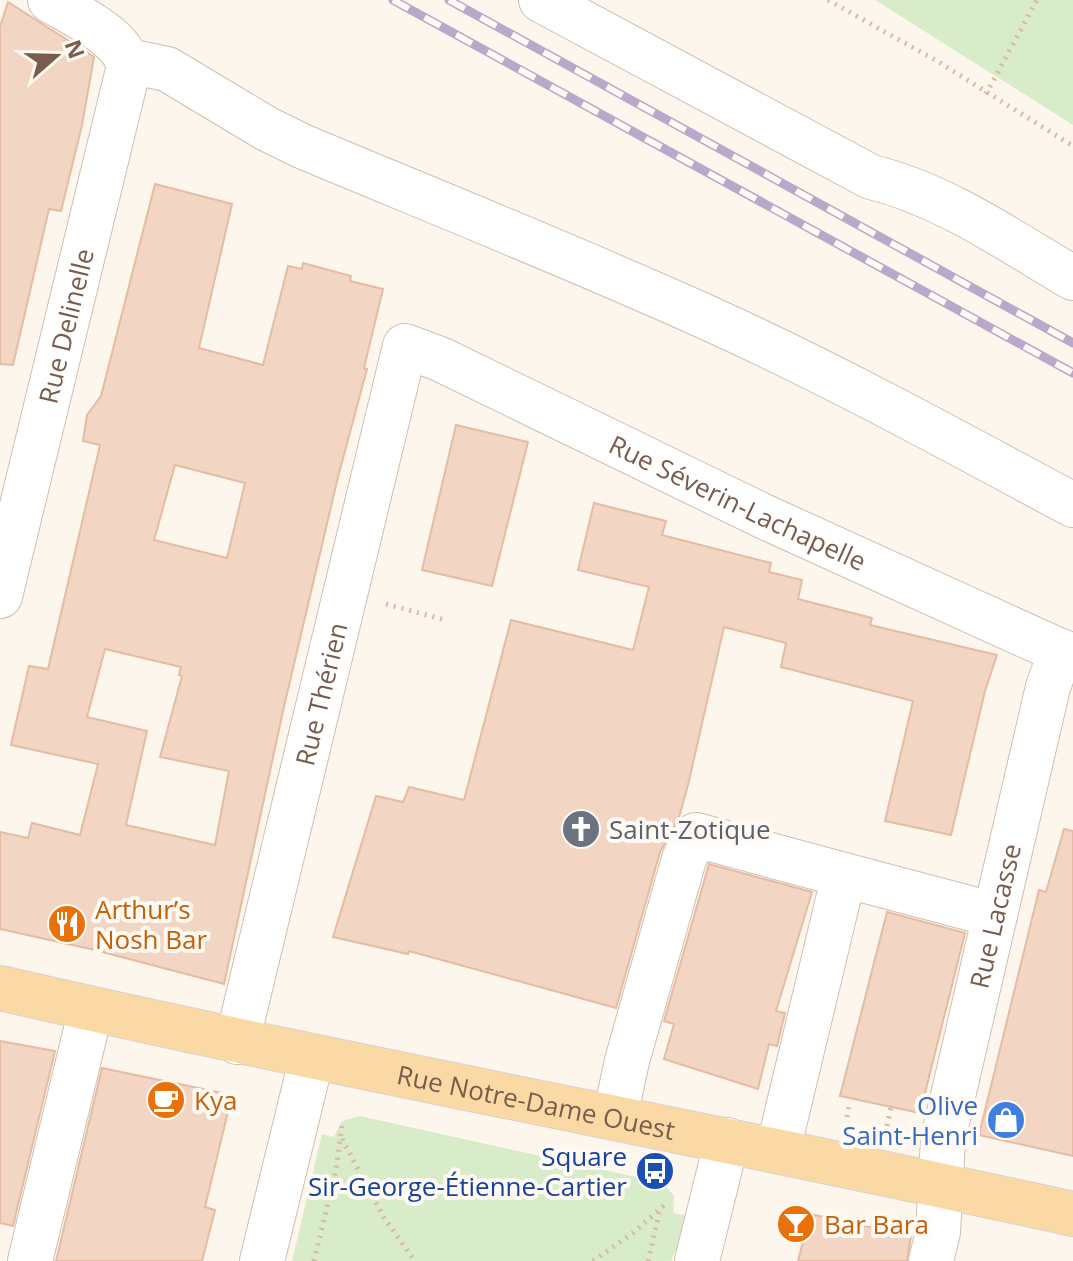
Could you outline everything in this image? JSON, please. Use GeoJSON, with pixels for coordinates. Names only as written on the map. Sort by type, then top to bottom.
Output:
{"type":"FeatureCollection","features":[{"type":"Feature","properties":{"kind":"main road","name":"Rue Notre-Dame Ouest"},"geometry":{"type":"LineString","coordinates":[[0,988],[237,1042],[778,1150],[1073,1214]]}},
{"type":"Feature","properties":{"kind":"street"},"geometry":{"type":"LineString","coordinates":[[50,0],[115,41],[127,58],[167,69],[267,129],[757,341],[888,405],[1073,505]]}},
{"type":"Feature","properties":{"kind":"street"},"geometry":{"type":"LineString","coordinates":[[541,0],[871,177],[939,199],[1073,278]]}},
{"type":"Feature","properties":{"kind":"street","name":"Rue Delinelle"},"geometry":{"type":"LineString","coordinates":[[0,596],[126,80],[127,58]]}},
{"type":"Feature","properties":{"kind":"street","name":"Rue Séverin-Lachapelle"},"geometry":{"type":"LineString","coordinates":[[405,346],[440,359],[765,517],[1067,654]]}},
{"type":"Feature","properties":{"kind":"street","name":"Rue Thérien"},"geometry":{"type":"LineString","coordinates":[[237,1042],[405,346]]}},
{"type":"Feature","properties":{"kind":"street","name":"Rue Lacasse"},"geometry":{"type":"LineString","coordinates":[[931,1261],[938,1232],[943,1139],[1048,687],[1067,654]]}},
{"type":"Feature","properties":{"kind":"street"},"geometry":{"type":"LineString","coordinates":[[615,1117],[627,1061],[684,859],[696,835],[995,915]]}},
{"type":"Feature","properties":{"kind":"street"},"geometry":{"type":"LineString","coordinates":[[778,1150],[844,875]]}},
{"type":"Feature","properties":{"kind":"street"},"geometry":{"type":"LineString","coordinates":[[30,1261],[91,1009]]}},
{"type":"Feature","properties":{"kind":"street"},"geometry":{"type":"LineString","coordinates":[[262,1261],[312,1057]]}},
{"type":"Feature","properties":{"kind":"street"},"geometry":{"type":"LineString","coordinates":[[697,1261],[727,1140]]}},
{"type":"Feature","properties":{"kind":"path"},"geometry":{"type":"LineString","coordinates":[[828,0],[937,61],[1073,146]]}},
{"type":"Feature","properties":{"kind":"path"},"geometry":{"type":"LineString","coordinates":[[986,94],[1037,0]]}},
{"type":"Feature","properties":{"kind":"path"},"geometry":{"type":"LineString","coordinates":[[382,619],[385,604],[445,620]]}},
{"type":"Feature","properties":{"kind":"path"},"geometry":{"type":"LineString","coordinates":[[847,1117],[850,1101]]}},
{"type":"Feature","properties":{"kind":"path"},"geometry":{"type":"LineString","coordinates":[[887,1126],[891,1107]]}},
{"type":"Feature","properties":{"kind":"path"},"geometry":{"type":"LineString","coordinates":[[314,1261],[342,1139],[341,1114]]}},
{"type":"Feature","properties":{"kind":"path"},"geometry":{"type":"LineString","coordinates":[[342,1139],[384,1218],[415,1261]]}},
{"type":"Feature","properties":{"kind":"path"},"geometry":{"type":"LineString","coordinates":[[593,1261],[660,1209],[648,1261]]}},
{"type":"Feature","properties":{"kind":"green space"},"geometry":{"type":"Polygon","coordinates":[[[875,0],[1073,0],[1073,125],[875,0]]]}},
{"type":"Feature","properties":{"kind":"green space"},"geometry":{"type":"Polygon","coordinates":[[[360,1116],[663,1183],[674,1196],[673,1213],[694,1217],[692,1225],[671,1261],[292,1261],[322,1134],[334,1137],[342,1121],[360,1116]]]}},
{"type":"Feature","properties":{"kind":"building"},"geometry":{"type":"Polygon","coordinates":[[[8,2],[94,57],[82,125],[61,211],[49,209],[13,365],[0,364],[0,27],[8,2]]]}},
{"type":"Feature","properties":{"kind":"building"},"geometry":{"type":"Polygon","coordinates":[[[155,184],[232,204],[199,348],[263,365],[288,266],[302,269],[303,263],[351,276],[350,281],[383,289],[364,368],[367,369],[338,477],[283,711],[224,984],[0,929],[0,832],[28,838],[32,823],[80,835],[98,764],[11,745],[29,666],[48,669],[100,445],[83,441],[87,415],[101,396],[155,184]],[[175,465],[154,540],[227,558],[245,483],[175,465]],[[105,649],[87,717],[147,731],[126,825],[215,845],[229,771],[160,757],[182,676],[179,675],[181,667],[105,649]]]}},
{"type":"Feature","properties":{"kind":"building"},"geometry":{"type":"Polygon","coordinates":[[[456,425],[528,442],[492,586],[422,570],[456,425]]]}},
{"type":"Feature","properties":{"kind":"building","name":"Saint-Zotique"},"geometry":{"type":"Polygon","coordinates":[[[594,503],[666,521],[662,535],[771,563],[769,572],[802,580],[798,599],[872,618],[870,625],[997,655],[985,691],[951,835],[885,821],[913,701],[781,667],[786,643],[724,627],[679,817],[660,852],[616,1008],[409,951],[408,954],[333,937],[376,796],[403,802],[409,787],[464,800],[511,620],[633,650],[649,587],[578,570],[594,503]]]}},
{"type":"Feature","properties":{"kind":"building"},"geometry":{"type":"Polygon","coordinates":[[[1064,829],[1073,831],[1073,1156],[979,1135],[1039,890],[1046,892],[1064,829]]]}},
{"type":"Feature","properties":{"kind":"building"},"geometry":{"type":"Polygon","coordinates":[[[709,864],[812,892],[776,1011],[785,1013],[777,1046],[769,1044],[758,1089],[664,1059],[674,1024],[664,1021],[709,864]]]}},
{"type":"Feature","properties":{"kind":"building"},"geometry":{"type":"Polygon","coordinates":[[[887,912],[965,933],[920,1113],[840,1096],[887,912]]]}},
{"type":"Feature","properties":{"kind":"building"},"geometry":{"type":"Polygon","coordinates":[[[0,1041],[55,1051],[13,1226],[0,1223],[0,1041]]]}},
{"type":"Feature","properties":{"kind":"building"},"geometry":{"type":"Polygon","coordinates":[[[102,1068],[232,1095],[205,1207],[215,1210],[202,1261],[56,1261],[102,1068]]]}},
{"type":"Feature","properties":{"kind":"building"},"geometry":{"type":"Polygon","coordinates":[[[810,1214],[911,1236],[907,1261],[798,1261],[810,1214]]]}},
{"type":"Feature","properties":{"kind":"railway"},"geometry":{"type":"LineString","coordinates":[[393,0],[1073,373]]}},
{"type":"Feature","properties":{"kind":"railway"},"geometry":{"type":"LineString","coordinates":[[449,0],[1073,343]]}},
{"type":"Feature","properties":{"kind":"place","name":"Saint-Zotique"},"geometry":{"type":"Point","coordinates":[581,829]}},
{"type":"Feature","properties":{"kind":"place","name":"Arthur’s Nosh Bar"},"geometry":{"type":"Point","coordinates":[67,924]}},
{"type":"Feature","properties":{"kind":"place","name":"Kya"},"geometry":{"type":"Point","coordinates":[166,1100]}},
{"type":"Feature","properties":{"kind":"place","name":"Olive Saint-Henri"},"geometry":{"type":"Point","coordinates":[1006,1120]}},
{"type":"Feature","properties":{"kind":"place","name":"Square Sir-George-Étienne-Cartier"},"geometry":{"type":"Point","coordinates":[655,1171]}},
{"type":"Feature","properties":{"kind":"place","name":"Bar Bara"},"geometry":{"type":"Point","coordinates":[796,1224]}}]}
